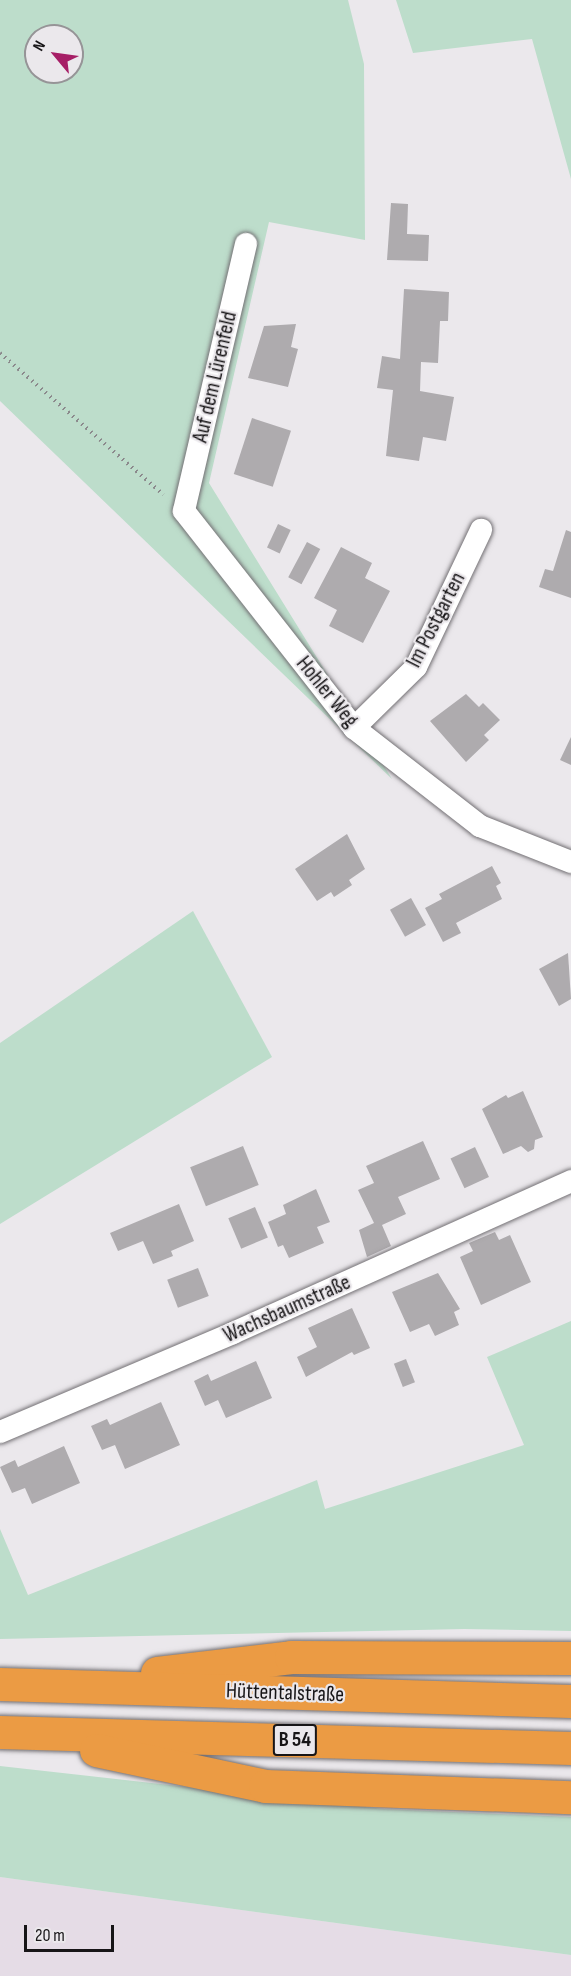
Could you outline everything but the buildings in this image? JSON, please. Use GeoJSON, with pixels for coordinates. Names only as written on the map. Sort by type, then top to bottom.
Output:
{"type":"FeatureCollection","features":[{"type":"Feature","properties":{"kind":"highway"},"geometry":{"type":"LineString","coordinates":[[46,1686],[291,1657],[571,1658]]}},
{"type":"Feature","properties":{"kind":"highway","name":"Hüttentalstraße"},"geometry":{"type":"LineString","coordinates":[[0,1684],[571,1701]]}},
{"type":"Feature","properties":{"kind":"highway"},"geometry":{"type":"LineString","coordinates":[[9,1732],[265,1786],[571,1797]]}},
{"type":"Feature","properties":{"kind":"highway","name":"Hüttentalstraße"},"geometry":{"type":"LineString","coordinates":[[9,1732],[571,1748]]}},
{"type":"Feature","properties":{"kind":"street","name":"Auf dem Lürenfeld"},"geometry":{"type":"LineString","coordinates":[[184,511],[246,244]]}},
{"type":"Feature","properties":{"kind":"street","name":"Hohler Weg"},"geometry":{"type":"LineString","coordinates":[[184,511],[354,728],[480,825],[571,862]]}},
{"type":"Feature","properties":{"kind":"street","name":"Im Postgarten"},"geometry":{"type":"LineString","coordinates":[[354,728],[416,667],[481,530]]}},
{"type":"Feature","properties":{"kind":"street","name":"Wachsbaumstraße"},"geometry":{"type":"LineString","coordinates":[[0,1432],[233,1333],[571,1181]]}},
{"type":"Feature","properties":{"kind":"path"},"geometry":{"type":"LineString","coordinates":[[0,352],[100,443],[184,511]]}},
{"type":"Feature","properties":{"kind":"shaded area"},"geometry":{"type":"Polygon","coordinates":[[[0,1877],[571,1955],[571,1976],[0,1976],[0,1877]]]}},
{"type":"Feature","properties":{"kind":"green space"},"geometry":{"type":"Polygon","coordinates":[[[0,0],[348,0],[364,64],[365,240],[269,222],[209,483],[392,779],[0,401],[0,0]]]}},
{"type":"Feature","properties":{"kind":"green space"},"geometry":{"type":"Polygon","coordinates":[[[396,0],[571,0],[571,179],[532,39],[413,53],[396,0]]]}},
{"type":"Feature","properties":{"kind":"green space"},"geometry":{"type":"Polygon","coordinates":[[[193,911],[272,1057],[0,1224],[0,1043],[193,911]]]}},
{"type":"Feature","properties":{"kind":"green space"},"geometry":{"type":"Polygon","coordinates":[[[571,1321],[571,1631],[464,1629],[0,1639],[0,1529],[28,1595],[317,1480],[325,1509],[524,1445],[487,1357],[571,1321]]]}},
{"type":"Feature","properties":{"kind":"green space"},"geometry":{"type":"Polygon","coordinates":[[[0,1766],[384,1809],[571,1817],[571,1955],[0,1877],[0,1766]]]}}]}
